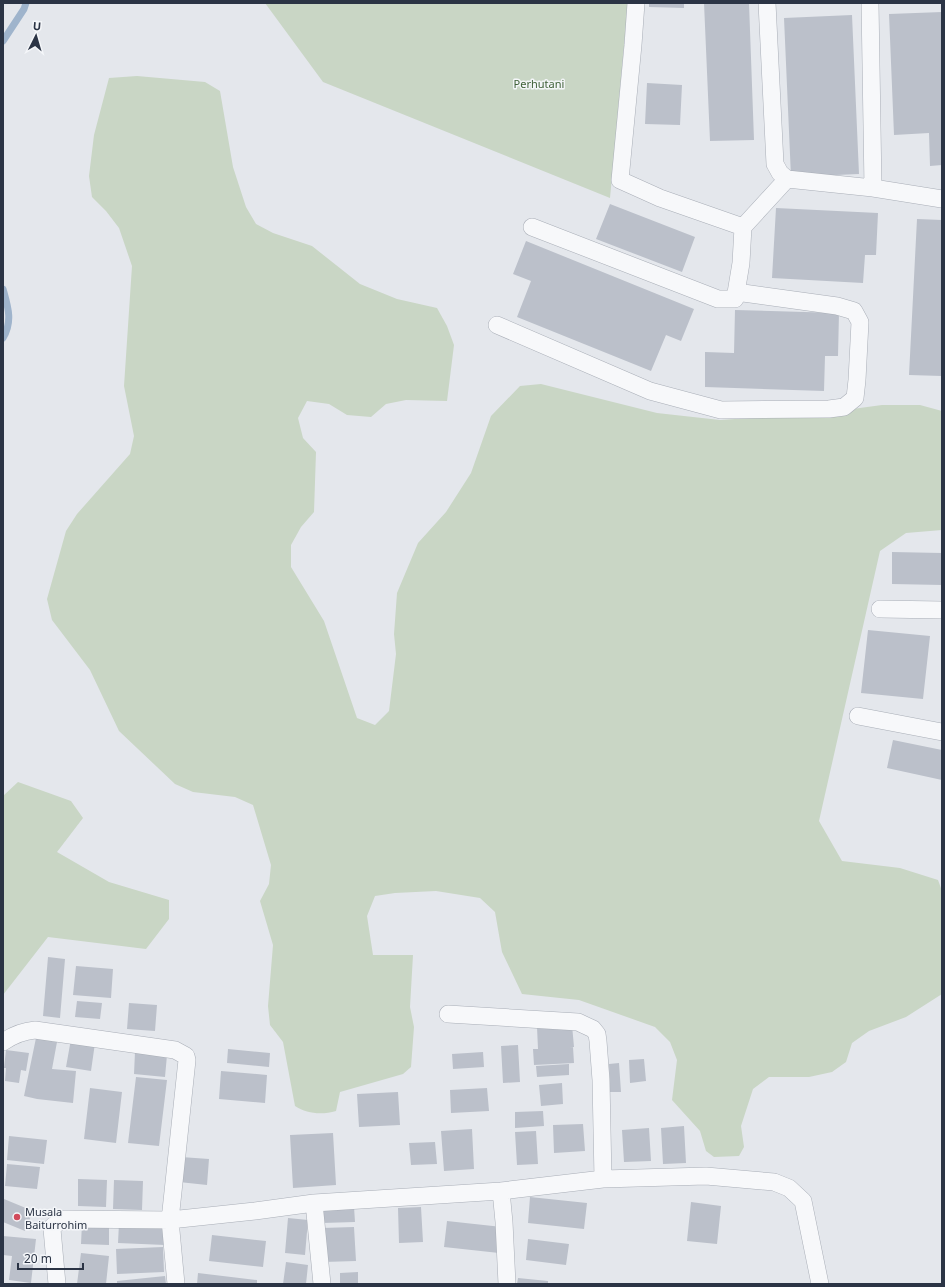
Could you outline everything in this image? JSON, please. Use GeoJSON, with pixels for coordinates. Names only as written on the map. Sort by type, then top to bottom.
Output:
{"type":"FeatureCollection","features":[{"type":"Feature","properties":{"kind":"street"},"geometry":{"type":"LineString","coordinates":[[636,3],[620,180],[660,198],[743,227]]}},
{"type":"Feature","properties":{"kind":"street"},"geometry":{"type":"LineString","coordinates":[[767,3],[775,164],[780,173],[787,179],[873,188],[942,199]]}},
{"type":"Feature","properties":{"kind":"street"},"geometry":{"type":"LineString","coordinates":[[870,3],[873,188]]}},
{"type":"Feature","properties":{"kind":"street"},"geometry":{"type":"LineString","coordinates":[[532,227],[718,299],[735,299],[741,263],[743,227],[787,179]]}},
{"type":"Feature","properties":{"kind":"street"},"geometry":{"type":"LineString","coordinates":[[497,325],[650,391],[721,410],[830,410],[844,407],[855,398],[860,322],[854,311],[837,306],[736,292]]}},
{"type":"Feature","properties":{"kind":"street"},"geometry":{"type":"LineString","coordinates":[[880,609],[942,610]]}},
{"type":"Feature","properties":{"kind":"street"},"geometry":{"type":"LineString","coordinates":[[858,716],[942,732]]}},
{"type":"Feature","properties":{"kind":"street"},"geometry":{"type":"LineString","coordinates":[[448,1014],[578,1022],[593,1029],[597,1034],[601,1080],[603,1179]]}},
{"type":"Feature","properties":{"kind":"street"},"geometry":{"type":"LineString","coordinates":[[3,1042],[13,1036],[35,1030],[175,1050],[186,1056],[188,1060],[170,1220],[176,1284]]}},
{"type":"Feature","properties":{"kind":"street"},"geometry":{"type":"LineString","coordinates":[[57,1284],[52,1231],[53,1226],[60,1220],[70,1218],[170,1220],[255,1212],[314,1203],[500,1191],[603,1179],[706,1176],[774,1182],[790,1188],[803,1201],[820,1284]]}},
{"type":"Feature","properties":{"kind":"street"},"geometry":{"type":"LineString","coordinates":[[500,1191],[504,1222],[507,1284]]}},
{"type":"Feature","properties":{"kind":"street"},"geometry":{"type":"LineString","coordinates":[[314,1203],[322,1284]]}},
{"type":"Feature","properties":{"kind":"green space","name":"Perhutani"},"geometry":{"type":"Polygon","coordinates":[[[265,3],[628,3],[610,198],[323,82],[265,3]]]}},
{"type":"Feature","properties":{"kind":"green space"},"geometry":{"type":"Polygon","coordinates":[[[137,76],[205,82],[220,91],[233,167],[246,207],[256,224],[273,233],[312,246],[360,284],[397,299],[437,308],[447,326],[454,345],[447,401],[406,400],[386,404],[371,417],[347,415],[329,404],[307,401],[298,418],[303,438],[316,452],[314,512],[301,527],[291,545],[291,567],[324,621],[357,718],[375,725],[389,711],[396,654],[394,634],[397,593],[418,543],[446,512],[471,473],[491,416],[520,386],[541,384],[657,413],[720,420],[823,413],[882,405],[920,405],[942,411],[942,530],[906,533],[880,551],[819,821],[842,861],[900,868],[938,880],[942,891],[942,994],[906,1017],[869,1031],[852,1043],[846,1062],[832,1072],[809,1077],[769,1077],[753,1089],[741,1126],[744,1147],[739,1156],[714,1157],[706,1151],[700,1131],[672,1100],[677,1060],[670,1042],[655,1027],[579,1000],[522,994],[502,952],[495,912],[480,898],[436,891],[395,893],[375,896],[367,916],[373,955],[413,955],[410,1007],[414,1027],[411,1067],[403,1074],[340,1092],[336,1111],[315,1113],[304,1111],[295,1106],[283,1042],[270,1025],[268,1006],[273,945],[260,901],[269,884],[271,865],[253,805],[235,797],[193,792],[175,784],[119,731],[90,670],[52,620],[47,599],[66,531],[77,514],[130,454],[134,436],[124,386],[132,266],[119,228],[106,211],[92,197],[89,176],[94,135],[109,78],[137,76]]]}},
{"type":"Feature","properties":{"kind":"green space"},"geometry":{"type":"Polygon","coordinates":[[[18,782],[71,801],[83,818],[57,852],[109,882],[169,900],[169,919],[146,949],[48,937],[3,995],[3,796],[18,782]]]}},
{"type":"Feature","properties":{"kind":"building"},"geometry":{"type":"Polygon","coordinates":[[[649,3],[684,3],[684,8],[649,7],[649,3]]]}},
{"type":"Feature","properties":{"kind":"building"},"geometry":{"type":"Polygon","coordinates":[[[704,3],[749,3],[754,140],[710,141],[704,3]]]}},
{"type":"Feature","properties":{"kind":"building"},"geometry":{"type":"Polygon","coordinates":[[[942,12],[942,165],[930,166],[929,133],[894,135],[889,14],[942,12]]]}},
{"type":"Feature","properties":{"kind":"building"},"geometry":{"type":"Polygon","coordinates":[[[852,15],[859,174],[791,177],[784,18],[852,15]]]}},
{"type":"Feature","properties":{"kind":"building"},"geometry":{"type":"Polygon","coordinates":[[[647,83],[682,85],[680,125],[645,124],[647,83]]]}},
{"type":"Feature","properties":{"kind":"building"},"geometry":{"type":"Polygon","coordinates":[[[610,204],[695,237],[682,272],[596,239],[610,204]]]}},
{"type":"Feature","properties":{"kind":"building"},"geometry":{"type":"Polygon","coordinates":[[[776,208],[878,213],[876,255],[865,255],[863,283],[772,278],[776,208]]]}},
{"type":"Feature","properties":{"kind":"building"},"geometry":{"type":"Polygon","coordinates":[[[917,219],[942,220],[942,376],[909,375],[917,219]]]}},
{"type":"Feature","properties":{"kind":"building"},"geometry":{"type":"Polygon","coordinates":[[[526,241],[694,309],[681,341],[666,335],[651,371],[517,317],[531,281],[513,274],[526,241]]]}},
{"type":"Feature","properties":{"kind":"building"},"geometry":{"type":"Polygon","coordinates":[[[735,310],[839,313],[838,356],[825,356],[824,391],[705,387],[705,352],[734,353],[735,310]]]}},
{"type":"Feature","properties":{"kind":"building"},"geometry":{"type":"Polygon","coordinates":[[[892,552],[942,553],[942,585],[892,584],[892,552]]]}},
{"type":"Feature","properties":{"kind":"building"},"geometry":{"type":"Polygon","coordinates":[[[868,630],[930,636],[923,699],[861,693],[868,630]]]}},
{"type":"Feature","properties":{"kind":"building"},"geometry":{"type":"Polygon","coordinates":[[[893,740],[942,750],[942,780],[887,768],[893,740]]]}},
{"type":"Feature","properties":{"kind":"building"},"geometry":{"type":"Polygon","coordinates":[[[48,957],[65,959],[60,1018],[43,1016],[48,957]]]}},
{"type":"Feature","properties":{"kind":"building"},"geometry":{"type":"Polygon","coordinates":[[[76,966],[113,969],[111,998],[73,995],[76,966]]]}},
{"type":"Feature","properties":{"kind":"building"},"geometry":{"type":"Polygon","coordinates":[[[77,1001],[102,1003],[100,1019],[75,1017],[77,1001]]]}},
{"type":"Feature","properties":{"kind":"building"},"geometry":{"type":"Polygon","coordinates":[[[129,1003],[157,1005],[155,1031],[127,1029],[129,1003]]]}},
{"type":"Feature","properties":{"kind":"building"},"geometry":{"type":"Polygon","coordinates":[[[572,1025],[574,1047],[538,1049],[537,1027],[572,1025]]]}},
{"type":"Feature","properties":{"kind":"building"},"geometry":{"type":"Polygon","coordinates":[[[36,1038],[57,1042],[52,1069],[76,1071],[73,1103],[24,1096],[36,1038]]]}},
{"type":"Feature","properties":{"kind":"building"},"geometry":{"type":"Polygon","coordinates":[[[71,1039],[95,1043],[91,1071],[66,1067],[71,1039]]]}},
{"type":"Feature","properties":{"kind":"building"},"geometry":{"type":"Polygon","coordinates":[[[518,1045],[520,1082],[503,1083],[501,1046],[518,1045]]]}},
{"type":"Feature","properties":{"kind":"building"},"geometry":{"type":"Polygon","coordinates":[[[573,1047],[574,1063],[534,1065],[533,1049],[573,1047]]]}},
{"type":"Feature","properties":{"kind":"building"},"geometry":{"type":"Polygon","coordinates":[[[228,1049],[270,1053],[269,1067],[227,1063],[228,1049]]]}},
{"type":"Feature","properties":{"kind":"building"},"geometry":{"type":"Polygon","coordinates":[[[6,1050],[29,1053],[26,1071],[21,1070],[19,1083],[5,1081],[6,1068],[4,1068],[6,1050]]]}},
{"type":"Feature","properties":{"kind":"building"},"geometry":{"type":"Polygon","coordinates":[[[135,1052],[167,1055],[165,1077],[134,1074],[135,1052]]]}},
{"type":"Feature","properties":{"kind":"building"},"geometry":{"type":"Polygon","coordinates":[[[483,1052],[484,1067],[453,1069],[452,1054],[483,1052]]]}},
{"type":"Feature","properties":{"kind":"building"},"geometry":{"type":"Polygon","coordinates":[[[644,1059],[646,1081],[630,1083],[629,1060],[644,1059]]]}},
{"type":"Feature","properties":{"kind":"building"},"geometry":{"type":"Polygon","coordinates":[[[619,1063],[621,1092],[610,1092],[609,1064],[619,1063]]]}},
{"type":"Feature","properties":{"kind":"building"},"geometry":{"type":"Polygon","coordinates":[[[569,1064],[569,1075],[537,1077],[536,1066],[569,1064]]]}},
{"type":"Feature","properties":{"kind":"building"},"geometry":{"type":"Polygon","coordinates":[[[221,1071],[267,1075],[265,1103],[219,1099],[221,1071]]]}},
{"type":"Feature","properties":{"kind":"building"},"geometry":{"type":"Polygon","coordinates":[[[136,1077],[167,1080],[159,1146],[128,1143],[136,1077]]]}},
{"type":"Feature","properties":{"kind":"building"},"geometry":{"type":"Polygon","coordinates":[[[562,1083],[563,1104],[541,1106],[539,1085],[562,1083]]]}},
{"type":"Feature","properties":{"kind":"building"},"geometry":{"type":"Polygon","coordinates":[[[90,1088],[122,1092],[116,1143],[84,1139],[90,1088]]]}},
{"type":"Feature","properties":{"kind":"building"},"geometry":{"type":"Polygon","coordinates":[[[487,1088],[489,1111],[451,1113],[450,1090],[487,1088]]]}},
{"type":"Feature","properties":{"kind":"building"},"geometry":{"type":"Polygon","coordinates":[[[398,1092],[400,1125],[359,1127],[357,1094],[398,1092]]]}},
{"type":"Feature","properties":{"kind":"building"},"geometry":{"type":"Polygon","coordinates":[[[543,1111],[544,1126],[515,1128],[515,1112],[543,1111]]]}},
{"type":"Feature","properties":{"kind":"building"},"geometry":{"type":"Polygon","coordinates":[[[583,1124],[585,1151],[554,1153],[553,1125],[583,1124]]]}},
{"type":"Feature","properties":{"kind":"building"},"geometry":{"type":"Polygon","coordinates":[[[684,1126],[686,1163],[663,1164],[661,1128],[684,1126]]]}},
{"type":"Feature","properties":{"kind":"building"},"geometry":{"type":"Polygon","coordinates":[[[649,1128],[651,1161],[624,1162],[622,1130],[649,1128]]]}},
{"type":"Feature","properties":{"kind":"building"},"geometry":{"type":"Polygon","coordinates":[[[472,1129],[474,1169],[444,1171],[441,1131],[472,1129]]]}},
{"type":"Feature","properties":{"kind":"building"},"geometry":{"type":"Polygon","coordinates":[[[536,1131],[538,1164],[517,1165],[515,1132],[536,1131]]]}},
{"type":"Feature","properties":{"kind":"building"},"geometry":{"type":"Polygon","coordinates":[[[333,1133],[336,1185],[293,1188],[290,1135],[333,1133]]]}},
{"type":"Feature","properties":{"kind":"building"},"geometry":{"type":"Polygon","coordinates":[[[9,1136],[47,1140],[44,1164],[7,1160],[9,1136]]]}},
{"type":"Feature","properties":{"kind":"building"},"geometry":{"type":"Polygon","coordinates":[[[435,1142],[437,1164],[411,1165],[409,1143],[435,1142]]]}},
{"type":"Feature","properties":{"kind":"building"},"geometry":{"type":"Polygon","coordinates":[[[181,1157],[209,1159],[207,1185],[179,1182],[181,1157]]]}},
{"type":"Feature","properties":{"kind":"building"},"geometry":{"type":"Polygon","coordinates":[[[7,1164],[40,1167],[37,1189],[5,1186],[7,1164]]]}},
{"type":"Feature","properties":{"kind":"building"},"geometry":{"type":"Polygon","coordinates":[[[78,1179],[107,1180],[106,1207],[78,1206],[78,1179]]]}},
{"type":"Feature","properties":{"kind":"building"},"geometry":{"type":"Polygon","coordinates":[[[114,1180],[143,1181],[142,1210],[113,1209],[114,1180]]]}},
{"type":"Feature","properties":{"kind":"building"},"geometry":{"type":"Polygon","coordinates":[[[530,1197],[587,1203],[584,1229],[528,1223],[530,1197]]]}},
{"type":"Feature","properties":{"kind":"building","name":"Musala Baiturrohim"},"geometry":{"type":"Polygon","coordinates":[[[4,1199],[33,1211],[25,1231],[3,1222],[4,1199]]]}},
{"type":"Feature","properties":{"kind":"building"},"geometry":{"type":"Polygon","coordinates":[[[691,1202],[721,1206],[717,1244],[687,1241],[691,1202]]]}},
{"type":"Feature","properties":{"kind":"building"},"geometry":{"type":"Polygon","coordinates":[[[354,1207],[355,1222],[322,1223],[322,1209],[354,1207]]]}},
{"type":"Feature","properties":{"kind":"building"},"geometry":{"type":"Polygon","coordinates":[[[421,1207],[423,1242],[399,1243],[398,1208],[421,1207]]]}},
{"type":"Feature","properties":{"kind":"building"},"geometry":{"type":"Polygon","coordinates":[[[288,1218],[308,1220],[305,1255],[285,1253],[288,1218]]]}},
{"type":"Feature","properties":{"kind":"building"},"geometry":{"type":"Polygon","coordinates":[[[447,1221],[502,1227],[499,1253],[444,1247],[447,1221]]]}},
{"type":"Feature","properties":{"kind":"building"},"geometry":{"type":"Polygon","coordinates":[[[82,1223],[109,1224],[109,1245],[81,1244],[82,1223]]]}},
{"type":"Feature","properties":{"kind":"building"},"geometry":{"type":"Polygon","coordinates":[[[119,1223],[166,1225],[165,1245],[118,1243],[119,1223]]]}},
{"type":"Feature","properties":{"kind":"building"},"geometry":{"type":"Polygon","coordinates":[[[354,1227],[356,1261],[324,1262],[322,1228],[354,1227]]]}},
{"type":"Feature","properties":{"kind":"building"},"geometry":{"type":"Polygon","coordinates":[[[212,1235],[266,1241],[263,1267],[209,1261],[212,1235]]]}},
{"type":"Feature","properties":{"kind":"building"},"geometry":{"type":"Polygon","coordinates":[[[3,1236],[36,1239],[31,1283],[9,1280],[12,1256],[3,1255],[3,1236]]]}},
{"type":"Feature","properties":{"kind":"building"},"geometry":{"type":"Polygon","coordinates":[[[528,1239],[569,1244],[566,1265],[526,1260],[528,1239]]]}},
{"type":"Feature","properties":{"kind":"building"},"geometry":{"type":"Polygon","coordinates":[[[163,1247],[164,1272],[117,1274],[116,1249],[163,1247]]]}},
{"type":"Feature","properties":{"kind":"building"},"geometry":{"type":"Polygon","coordinates":[[[81,1253],[109,1256],[106,1284],[77,1284],[81,1253]]]}},
{"type":"Feature","properties":{"kind":"building"},"geometry":{"type":"Polygon","coordinates":[[[286,1262],[308,1265],[306,1284],[283,1284],[286,1262]]]}},
{"type":"Feature","properties":{"kind":"building"},"geometry":{"type":"Polygon","coordinates":[[[358,1272],[358,1284],[340,1284],[340,1273],[358,1272]]]}},
{"type":"Feature","properties":{"kind":"building"},"geometry":{"type":"Polygon","coordinates":[[[198,1273],[257,1280],[257,1284],[197,1284],[198,1273]]]}},
{"type":"Feature","properties":{"kind":"building"},"geometry":{"type":"Polygon","coordinates":[[[165,1276],[166,1284],[117,1284],[117,1281],[165,1276]]]}},
{"type":"Feature","properties":{"kind":"building"},"geometry":{"type":"Polygon","coordinates":[[[518,1278],[548,1281],[548,1284],[517,1284],[518,1278]]]}},
{"type":"Feature","properties":{"kind":"waterway"},"geometry":{"type":"LineString","coordinates":[[3,41],[24,9],[26,3]]}},
{"type":"Feature","properties":{"kind":"waterway"},"geometry":{"type":"LineString","coordinates":[[3,289],[9,314],[8,326],[3,338]]}},
{"type":"Feature","properties":{"kind":"place","name":"Musala Baiturrohim"},"geometry":{"type":"Point","coordinates":[17,1217]}}]}
